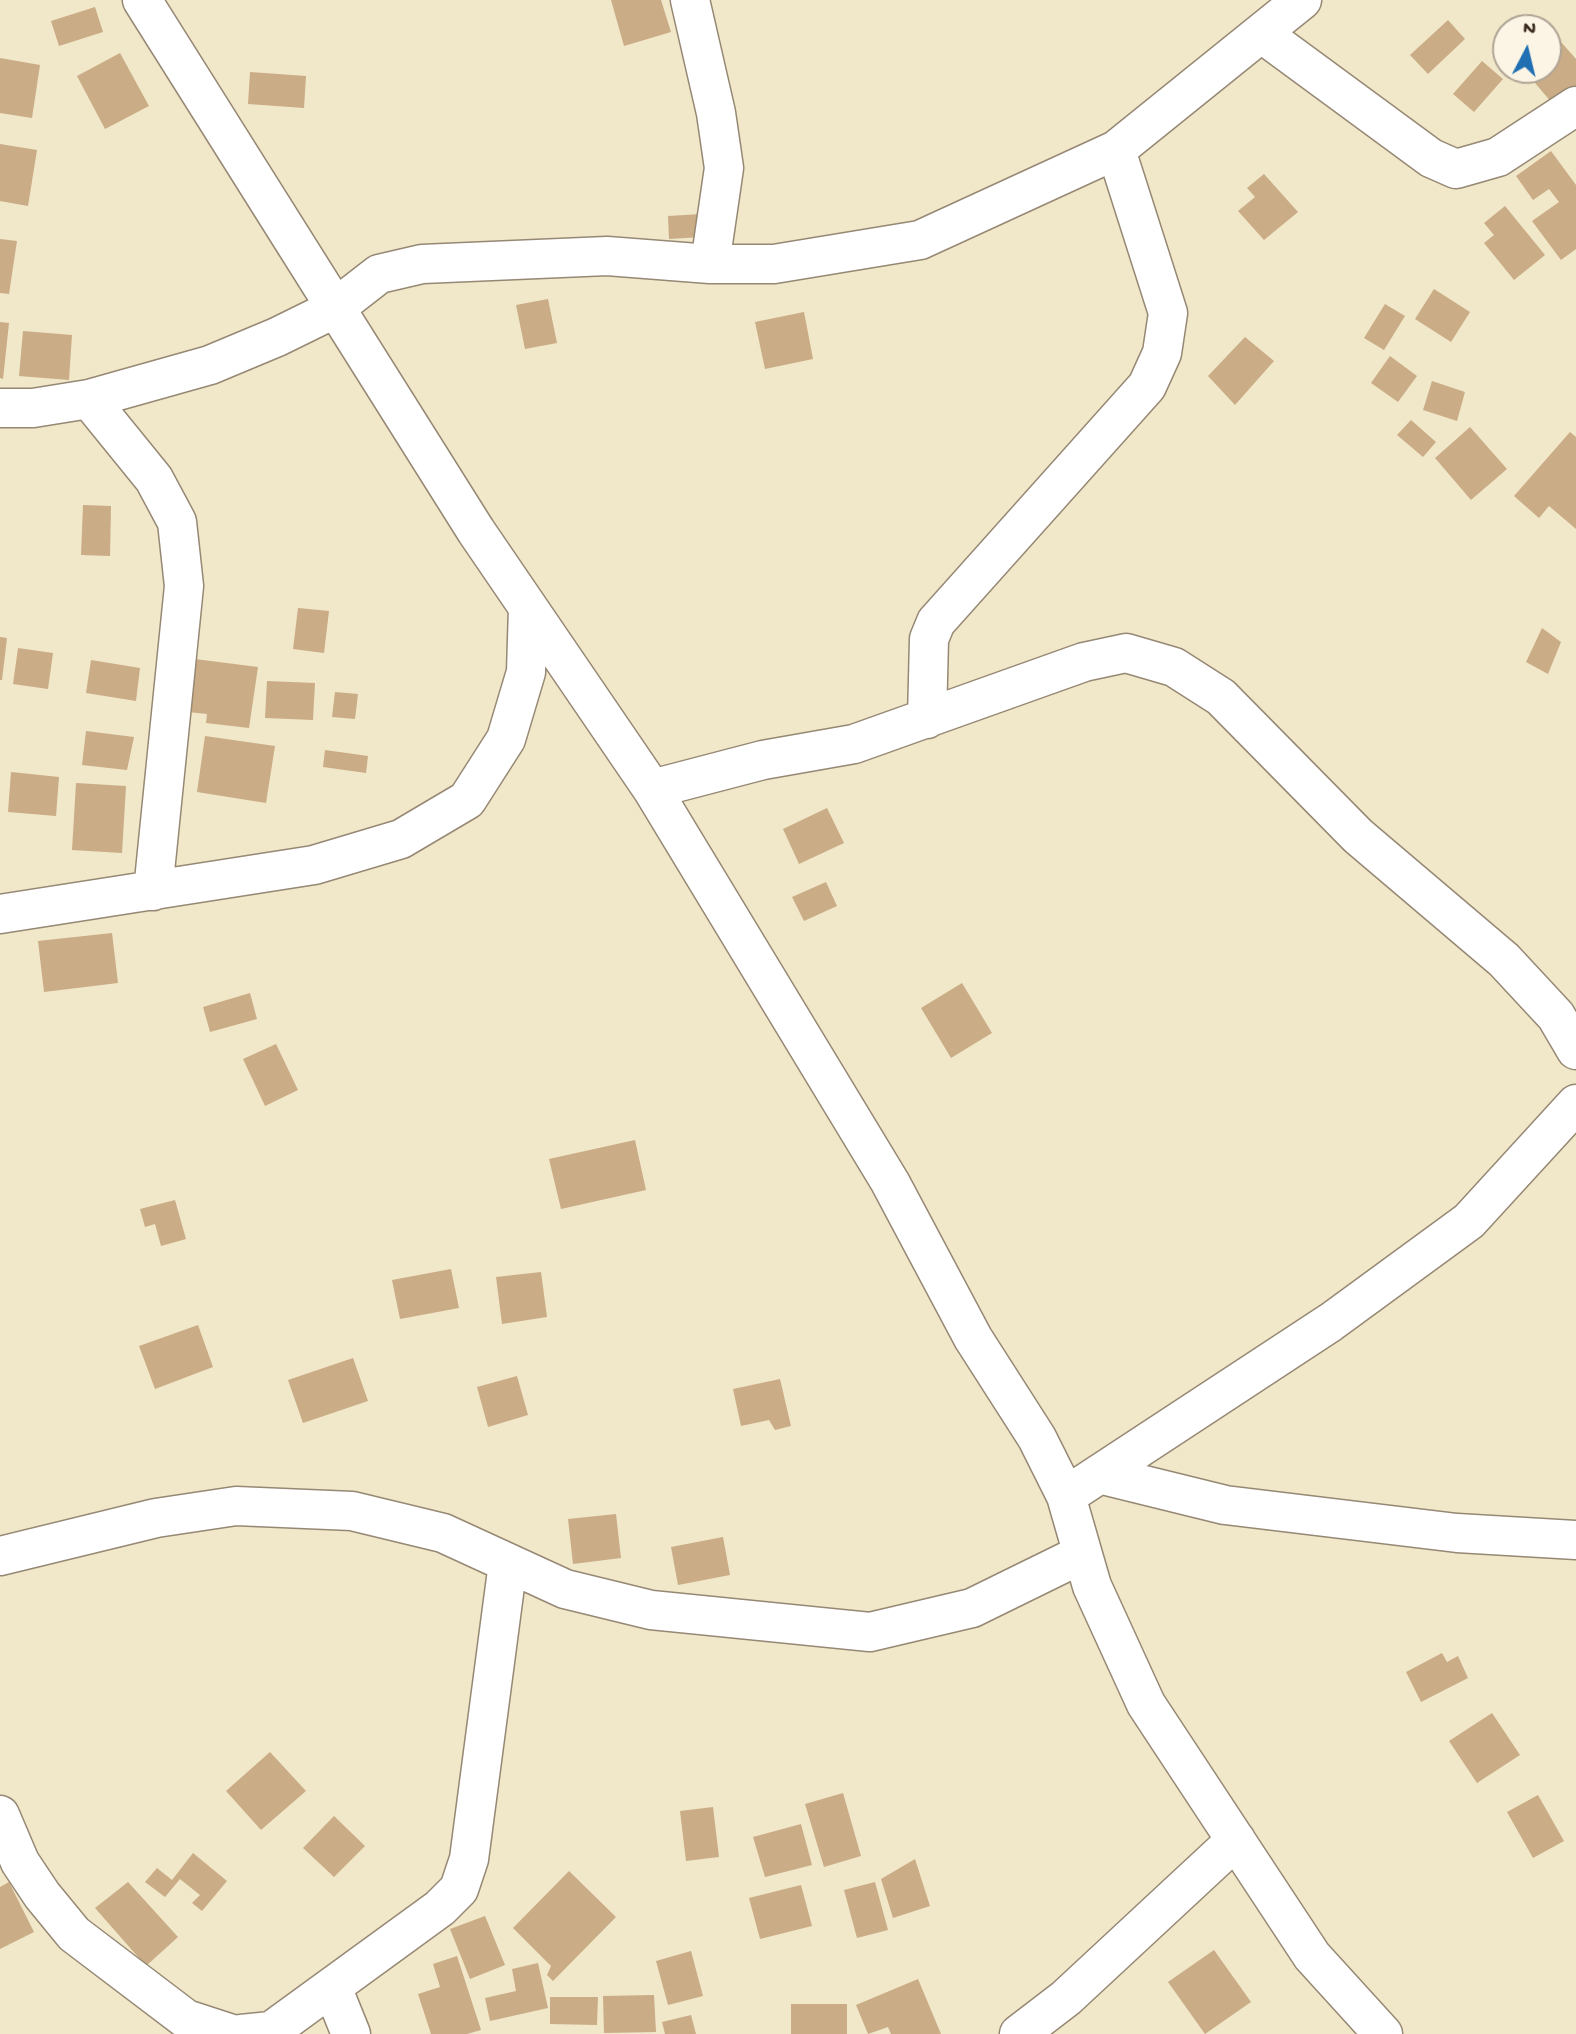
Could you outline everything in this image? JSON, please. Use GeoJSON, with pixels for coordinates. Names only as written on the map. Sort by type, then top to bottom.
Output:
{"type":"FeatureCollection","features":[{"type":"Feature","properties":{"kind":"street"},"geometry":{"type":"LineString","coordinates":[[142,0],[476,531],[652,789],[753,951],[890,1182],[973,1338],[1037,1438],[1066,1496],[1091,1586],[1146,1704],[1312,1956],[1383,2034]]}},
{"type":"Feature","properties":{"kind":"street"},"geometry":{"type":"LineString","coordinates":[[690,0],[716,113],[724,168],[710,264]]}},
{"type":"Feature","properties":{"kind":"street"},"geometry":{"type":"LineString","coordinates":[[0,408],[33,408],[89,399],[211,365],[334,309],[379,274],[422,264],[607,256],[710,264],[774,264],[920,240],[1116,150],[1302,0]]}},
{"type":"Feature","properties":{"kind":"street"},"geometry":{"type":"LineString","coordinates":[[1261,33],[1431,158],[1456,169],[1498,157],[1576,106]]}},
{"type":"Feature","properties":{"kind":"street"},"geometry":{"type":"LineString","coordinates":[[927,719],[929,639],[936,622],[1147,386],[1162,353],[1168,313],[1116,150]]}},
{"type":"Feature","properties":{"kind":"street"},"geometry":{"type":"LineString","coordinates":[[89,399],[154,479],[177,522],[184,586],[153,891]]}},
{"type":"Feature","properties":{"kind":"street"},"geometry":{"type":"LineString","coordinates":[[0,914],[314,865],[401,839],[467,800],[506,739],[526,672],[528,607]]}},
{"type":"Feature","properties":{"kind":"street"},"geometry":{"type":"LineString","coordinates":[[652,789],[763,760],[854,744],[1084,662],[1126,653],[1174,667],[1221,697],[1358,836],[1504,960],[1556,1016],[1576,1050]]}},
{"type":"Feature","properties":{"kind":"street"},"geometry":{"type":"LineString","coordinates":[[1066,1496],[1331,1322],[1468,1221],[1576,1104]]}},
{"type":"Feature","properties":{"kind":"street"},"geometry":{"type":"LineString","coordinates":[[1100,1474],[1225,1505],[1457,1533],[1576,1540]]}},
{"type":"Feature","properties":{"kind":"street"},"geometry":{"type":"LineString","coordinates":[[0,1556],[156,1518],[236,1506],[352,1511],[443,1533],[565,1589],[652,1610],[870,1632],[972,1608],[1082,1554]]}},
{"type":"Feature","properties":{"kind":"street"},"geometry":{"type":"LineString","coordinates":[[242,2034],[271,2031],[440,1908],[459,1888],[469,1859],[508,1563]]}},
{"type":"Feature","properties":{"kind":"street"},"geometry":{"type":"LineString","coordinates":[[0,1815],[20,1862],[42,1895],[74,1934],[186,2019],[232,2034]]}},
{"type":"Feature","properties":{"kind":"street"},"geometry":{"type":"LineString","coordinates":[[1019,2034],[1066,1997],[1236,1840]]}},
{"type":"Feature","properties":{"kind":"street"},"geometry":{"type":"LineString","coordinates":[[332,1987],[351,2034]]}},
{"type":"Feature","properties":{"kind":"building"},"geometry":{"type":"Polygon","coordinates":[[[611,0],[661,0],[671,32],[624,46],[611,0]]]}},
{"type":"Feature","properties":{"kind":"building"},"geometry":{"type":"Polygon","coordinates":[[[95,7],[103,32],[59,46],[51,21],[95,7]]]}},
{"type":"Feature","properties":{"kind":"building"},"geometry":{"type":"Polygon","coordinates":[[[1448,20],[1465,39],[1428,74],[1410,55],[1448,20]]]}},
{"type":"Feature","properties":{"kind":"building"},"geometry":{"type":"Polygon","coordinates":[[[1562,43],[1576,59],[1576,93],[1557,109],[1536,84],[1562,84],[1562,43]]]}},
{"type":"Feature","properties":{"kind":"building"},"geometry":{"type":"Polygon","coordinates":[[[120,53],[149,106],[105,129],[77,76],[120,53]]]}},
{"type":"Feature","properties":{"kind":"building"},"geometry":{"type":"Polygon","coordinates":[[[0,58],[40,65],[32,118],[0,113],[0,58]]]}},
{"type":"Feature","properties":{"kind":"building"},"geometry":{"type":"Polygon","coordinates":[[[1482,61],[1492,70],[1492,84],[1499,84],[1474,112],[1453,94],[1482,61]]]}},
{"type":"Feature","properties":{"kind":"building"},"geometry":{"type":"Polygon","coordinates":[[[250,72],[306,76],[304,108],[248,104],[250,72]]]}},
{"type":"Feature","properties":{"kind":"building"},"geometry":{"type":"Polygon","coordinates":[[[0,144],[37,150],[28,206],[0,201],[0,144]]]}},
{"type":"Feature","properties":{"kind":"building"},"geometry":{"type":"Polygon","coordinates":[[[1551,151],[1576,185],[1576,249],[1561,260],[1532,221],[1559,202],[1549,189],[1533,200],[1516,176],[1551,151]]]}},
{"type":"Feature","properties":{"kind":"building"},"geometry":{"type":"Polygon","coordinates":[[[1264,174],[1298,212],[1264,240],[1238,211],[1255,197],[1247,188],[1264,174]]]}},
{"type":"Feature","properties":{"kind":"building"},"geometry":{"type":"Polygon","coordinates":[[[1505,206],[1545,255],[1514,280],[1484,243],[1494,235],[1484,223],[1505,206]]]}},
{"type":"Feature","properties":{"kind":"building"},"geometry":{"type":"Polygon","coordinates":[[[701,214],[702,237],[669,239],[668,216],[701,214]]]}},
{"type":"Feature","properties":{"kind":"building"},"geometry":{"type":"Polygon","coordinates":[[[0,239],[17,241],[9,294],[0,293],[0,239]]]}},
{"type":"Feature","properties":{"kind":"building"},"geometry":{"type":"Polygon","coordinates":[[[1434,289],[1470,312],[1451,342],[1415,319],[1434,289]]]}},
{"type":"Feature","properties":{"kind":"building"},"geometry":{"type":"Polygon","coordinates":[[[548,299],[557,343],[525,349],[516,305],[548,299]]]}},
{"type":"Feature","properties":{"kind":"building"},"geometry":{"type":"Polygon","coordinates":[[[1385,304],[1405,316],[1384,350],[1364,338],[1385,304]]]}},
{"type":"Feature","properties":{"kind":"building"},"geometry":{"type":"Polygon","coordinates":[[[804,312],[813,359],[765,369],[755,322],[804,312]]]}},
{"type":"Feature","properties":{"kind":"building"},"geometry":{"type":"Polygon","coordinates":[[[0,322],[9,323],[3,379],[0,378],[0,322]]]}},
{"type":"Feature","properties":{"kind":"building"},"geometry":{"type":"Polygon","coordinates":[[[23,331],[72,335],[69,380],[19,376],[23,331]]]}},
{"type":"Feature","properties":{"kind":"building"},"geometry":{"type":"Polygon","coordinates":[[[1245,337],[1274,361],[1235,405],[1208,376],[1245,337]]]}},
{"type":"Feature","properties":{"kind":"building"},"geometry":{"type":"Polygon","coordinates":[[[1390,356],[1417,376],[1398,402],[1371,383],[1390,356]]]}},
{"type":"Feature","properties":{"kind":"building"},"geometry":{"type":"Polygon","coordinates":[[[1432,381],[1465,392],[1457,421],[1423,410],[1432,381]]]}},
{"type":"Feature","properties":{"kind":"building"},"geometry":{"type":"Polygon","coordinates":[[[1411,420],[1436,442],[1423,457],[1397,435],[1411,420]]]}},
{"type":"Feature","properties":{"kind":"building"},"geometry":{"type":"Polygon","coordinates":[[[1470,427],[1507,469],[1471,500],[1435,458],[1470,427]]]}},
{"type":"Feature","properties":{"kind":"building"},"geometry":{"type":"Polygon","coordinates":[[[1570,432],[1576,437],[1576,529],[1549,506],[1539,518],[1514,496],[1570,432]]]}},
{"type":"Feature","properties":{"kind":"building"},"geometry":{"type":"Polygon","coordinates":[[[83,505],[111,506],[110,556],[81,555],[83,505]]]}},
{"type":"Feature","properties":{"kind":"building"},"geometry":{"type":"Polygon","coordinates":[[[298,608],[329,611],[324,653],[293,649],[298,608]]]}},
{"type":"Feature","properties":{"kind":"building"},"geometry":{"type":"Polygon","coordinates":[[[1542,628],[1561,642],[1548,674],[1526,662],[1542,628]]]}},
{"type":"Feature","properties":{"kind":"building"},"geometry":{"type":"Polygon","coordinates":[[[0,637],[7,638],[2,680],[0,680],[0,637]]]}},
{"type":"Feature","properties":{"kind":"building"},"geometry":{"type":"Polygon","coordinates":[[[18,648],[53,653],[48,689],[13,684],[18,648]]]}},
{"type":"Feature","properties":{"kind":"building"},"geometry":{"type":"Polygon","coordinates":[[[195,659],[258,667],[249,728],[206,723],[207,714],[188,712],[195,659]]]}},
{"type":"Feature","properties":{"kind":"building"},"geometry":{"type":"Polygon","coordinates":[[[91,660],[140,668],[136,701],[86,693],[91,660]]]}},
{"type":"Feature","properties":{"kind":"building"},"geometry":{"type":"Polygon","coordinates":[[[267,681],[315,683],[313,720],[265,718],[267,681]]]}},
{"type":"Feature","properties":{"kind":"building"},"geometry":{"type":"Polygon","coordinates":[[[335,692],[358,694],[355,719],[332,717],[335,692]]]}},
{"type":"Feature","properties":{"kind":"building"},"geometry":{"type":"Polygon","coordinates":[[[86,731],[134,737],[127,770],[82,765],[86,731]]]}},
{"type":"Feature","properties":{"kind":"building"},"geometry":{"type":"Polygon","coordinates":[[[205,736],[275,746],[266,803],[197,792],[205,736]]]}},
{"type":"Feature","properties":{"kind":"building"},"geometry":{"type":"Polygon","coordinates":[[[325,750],[368,756],[366,773],[323,767],[325,750]]]}},
{"type":"Feature","properties":{"kind":"building"},"geometry":{"type":"Polygon","coordinates":[[[11,772],[59,777],[56,816],[8,812],[11,772]]]}},
{"type":"Feature","properties":{"kind":"building"},"geometry":{"type":"Polygon","coordinates":[[[76,783],[126,786],[122,853],[72,850],[76,783]]]}},
{"type":"Feature","properties":{"kind":"building"},"geometry":{"type":"Polygon","coordinates":[[[827,808],[844,843],[799,864],[783,829],[827,808]]]}},
{"type":"Feature","properties":{"kind":"building"},"geometry":{"type":"Polygon","coordinates":[[[826,882],[837,906],[804,921],[792,897],[826,882]]]}},
{"type":"Feature","properties":{"kind":"building"},"geometry":{"type":"Polygon","coordinates":[[[112,933],[118,983],[44,992],[38,941],[112,933]]]}},
{"type":"Feature","properties":{"kind":"building"},"geometry":{"type":"Polygon","coordinates":[[[962,983],[992,1033],[951,1058],[921,1008],[962,983]]]}},
{"type":"Feature","properties":{"kind":"building"},"geometry":{"type":"Polygon","coordinates":[[[250,993],[257,1019],[210,1032],[203,1007],[250,993]]]}},
{"type":"Feature","properties":{"kind":"building"},"geometry":{"type":"Polygon","coordinates":[[[276,1044],[298,1090],[265,1106],[243,1059],[276,1044]]]}},
{"type":"Feature","properties":{"kind":"building"},"geometry":{"type":"Polygon","coordinates":[[[635,1140],[646,1190],[561,1209],[549,1159],[635,1140]]]}},
{"type":"Feature","properties":{"kind":"building"},"geometry":{"type":"Polygon","coordinates":[[[175,1200],[186,1239],[161,1246],[155,1224],[145,1227],[140,1209],[175,1200]]]}},
{"type":"Feature","properties":{"kind":"building"},"geometry":{"type":"Polygon","coordinates":[[[451,1269],[459,1308],[400,1319],[392,1280],[451,1269]]]}},
{"type":"Feature","properties":{"kind":"building"},"geometry":{"type":"Polygon","coordinates":[[[541,1272],[547,1317],[502,1324],[496,1277],[541,1272]]]}},
{"type":"Feature","properties":{"kind":"building"},"geometry":{"type":"Polygon","coordinates":[[[198,1325],[213,1367],[155,1389],[139,1346],[198,1325]]]}},
{"type":"Feature","properties":{"kind":"building"},"geometry":{"type":"Polygon","coordinates":[[[353,1358],[368,1401],[303,1423],[288,1380],[353,1358]]]}},
{"type":"Feature","properties":{"kind":"building"},"geometry":{"type":"Polygon","coordinates":[[[517,1376],[528,1415],[488,1427],[477,1387],[517,1376]]]}},
{"type":"Feature","properties":{"kind":"building"},"geometry":{"type":"Polygon","coordinates":[[[780,1379],[791,1426],[775,1430],[769,1420],[741,1426],[733,1389],[780,1379]]]}},
{"type":"Feature","properties":{"kind":"building"},"geometry":{"type":"Polygon","coordinates":[[[616,1514],[621,1558],[573,1564],[568,1519],[616,1514]]]}},
{"type":"Feature","properties":{"kind":"building"},"geometry":{"type":"Polygon","coordinates":[[[723,1537],[730,1575],[678,1585],[671,1547],[723,1537]]]}},
{"type":"Feature","properties":{"kind":"building"},"geometry":{"type":"Polygon","coordinates":[[[1442,1653],[1447,1662],[1458,1656],[1468,1678],[1421,1702],[1406,1672],[1442,1653]]]}},
{"type":"Feature","properties":{"kind":"building"},"geometry":{"type":"Polygon","coordinates":[[[1492,1713],[1520,1755],[1477,1783],[1449,1741],[1492,1713]]]}},
{"type":"Feature","properties":{"kind":"building"},"geometry":{"type":"Polygon","coordinates":[[[270,1752],[306,1791],[261,1830],[226,1791],[270,1752]]]}},
{"type":"Feature","properties":{"kind":"building"},"geometry":{"type":"Polygon","coordinates":[[[843,1793],[861,1856],[824,1867],[805,1804],[843,1793]]]}},
{"type":"Feature","properties":{"kind":"building"},"geometry":{"type":"Polygon","coordinates":[[[1538,1795],[1564,1841],[1533,1858],[1507,1812],[1538,1795]]]}},
{"type":"Feature","properties":{"kind":"building"},"geometry":{"type":"Polygon","coordinates":[[[713,1807],[719,1857],[686,1861],[680,1811],[713,1807]]]}},
{"type":"Feature","properties":{"kind":"building"},"geometry":{"type":"Polygon","coordinates":[[[334,1816],[365,1846],[334,1877],[303,1848],[334,1816]]]}},
{"type":"Feature","properties":{"kind":"building"},"geometry":{"type":"Polygon","coordinates":[[[801,1824],[812,1865],[765,1877],[753,1837],[801,1824]]]}},
{"type":"Feature","properties":{"kind":"building"},"geometry":{"type":"Polygon","coordinates":[[[193,1853],[227,1881],[202,1911],[192,1903],[200,1895],[180,1879],[165,1897],[145,1882],[157,1868],[172,1880],[193,1853]]]}},
{"type":"Feature","properties":{"kind":"building"},"geometry":{"type":"Polygon","coordinates":[[[915,1859],[930,1906],[893,1918],[881,1879],[915,1859]]]}},
{"type":"Feature","properties":{"kind":"building"},"geometry":{"type":"Polygon","coordinates":[[[569,1871],[616,1917],[553,1981],[547,1975],[551,1966],[513,1928],[569,1871]]]}},
{"type":"Feature","properties":{"kind":"building"},"geometry":{"type":"Polygon","coordinates":[[[9,1882],[34,1932],[0,1949],[0,1887],[9,1882]]]}},
{"type":"Feature","properties":{"kind":"building"},"geometry":{"type":"Polygon","coordinates":[[[128,1882],[178,1937],[146,1966],[95,1908],[128,1882]]]}},
{"type":"Feature","properties":{"kind":"building"},"geometry":{"type":"Polygon","coordinates":[[[875,1882],[888,1930],[857,1938],[844,1890],[875,1882]]]}},
{"type":"Feature","properties":{"kind":"building"},"geometry":{"type":"Polygon","coordinates":[[[801,1885],[812,1926],[760,1939],[749,1898],[801,1885]]]}},
{"type":"Feature","properties":{"kind":"building"},"geometry":{"type":"Polygon","coordinates":[[[485,1916],[505,1965],[470,1979],[450,1929],[485,1916]]]}},
{"type":"Feature","properties":{"kind":"building"},"geometry":{"type":"Polygon","coordinates":[[[1214,1950],[1251,2002],[1205,2034],[1168,1982],[1214,1950]]]}},
{"type":"Feature","properties":{"kind":"building"},"geometry":{"type":"Polygon","coordinates":[[[691,1951],[703,1996],[668,2005],[656,1961],[691,1951]]]}},
{"type":"Feature","properties":{"kind":"building"},"geometry":{"type":"Polygon","coordinates":[[[457,1956],[481,2030],[467,2034],[431,2034],[418,1994],[440,1987],[433,1964],[457,1956]]]}},
{"type":"Feature","properties":{"kind":"building"},"geometry":{"type":"Polygon","coordinates":[[[538,1963],[548,2008],[490,2021],[485,1998],[516,1991],[512,1969],[538,1963]]]}},
{"type":"Feature","properties":{"kind":"building"},"geometry":{"type":"Polygon","coordinates":[[[918,1979],[941,2034],[891,2034],[888,2027],[868,2034],[856,2005],[918,1979]]]}},
{"type":"Feature","properties":{"kind":"building"},"geometry":{"type":"Polygon","coordinates":[[[654,1995],[656,2032],[604,2033],[603,1996],[654,1995]]]}},
{"type":"Feature","properties":{"kind":"building"},"geometry":{"type":"Polygon","coordinates":[[[550,1997],[598,1997],[597,2025],[550,2024],[550,1997]]]}},
{"type":"Feature","properties":{"kind":"building"},"geometry":{"type":"Polygon","coordinates":[[[791,2004],[847,2004],[847,2034],[791,2034],[791,2004]]]}},
{"type":"Feature","properties":{"kind":"building"},"geometry":{"type":"Polygon","coordinates":[[[691,2015],[696,2034],[665,2034],[662,2022],[691,2015]]]}}]}
